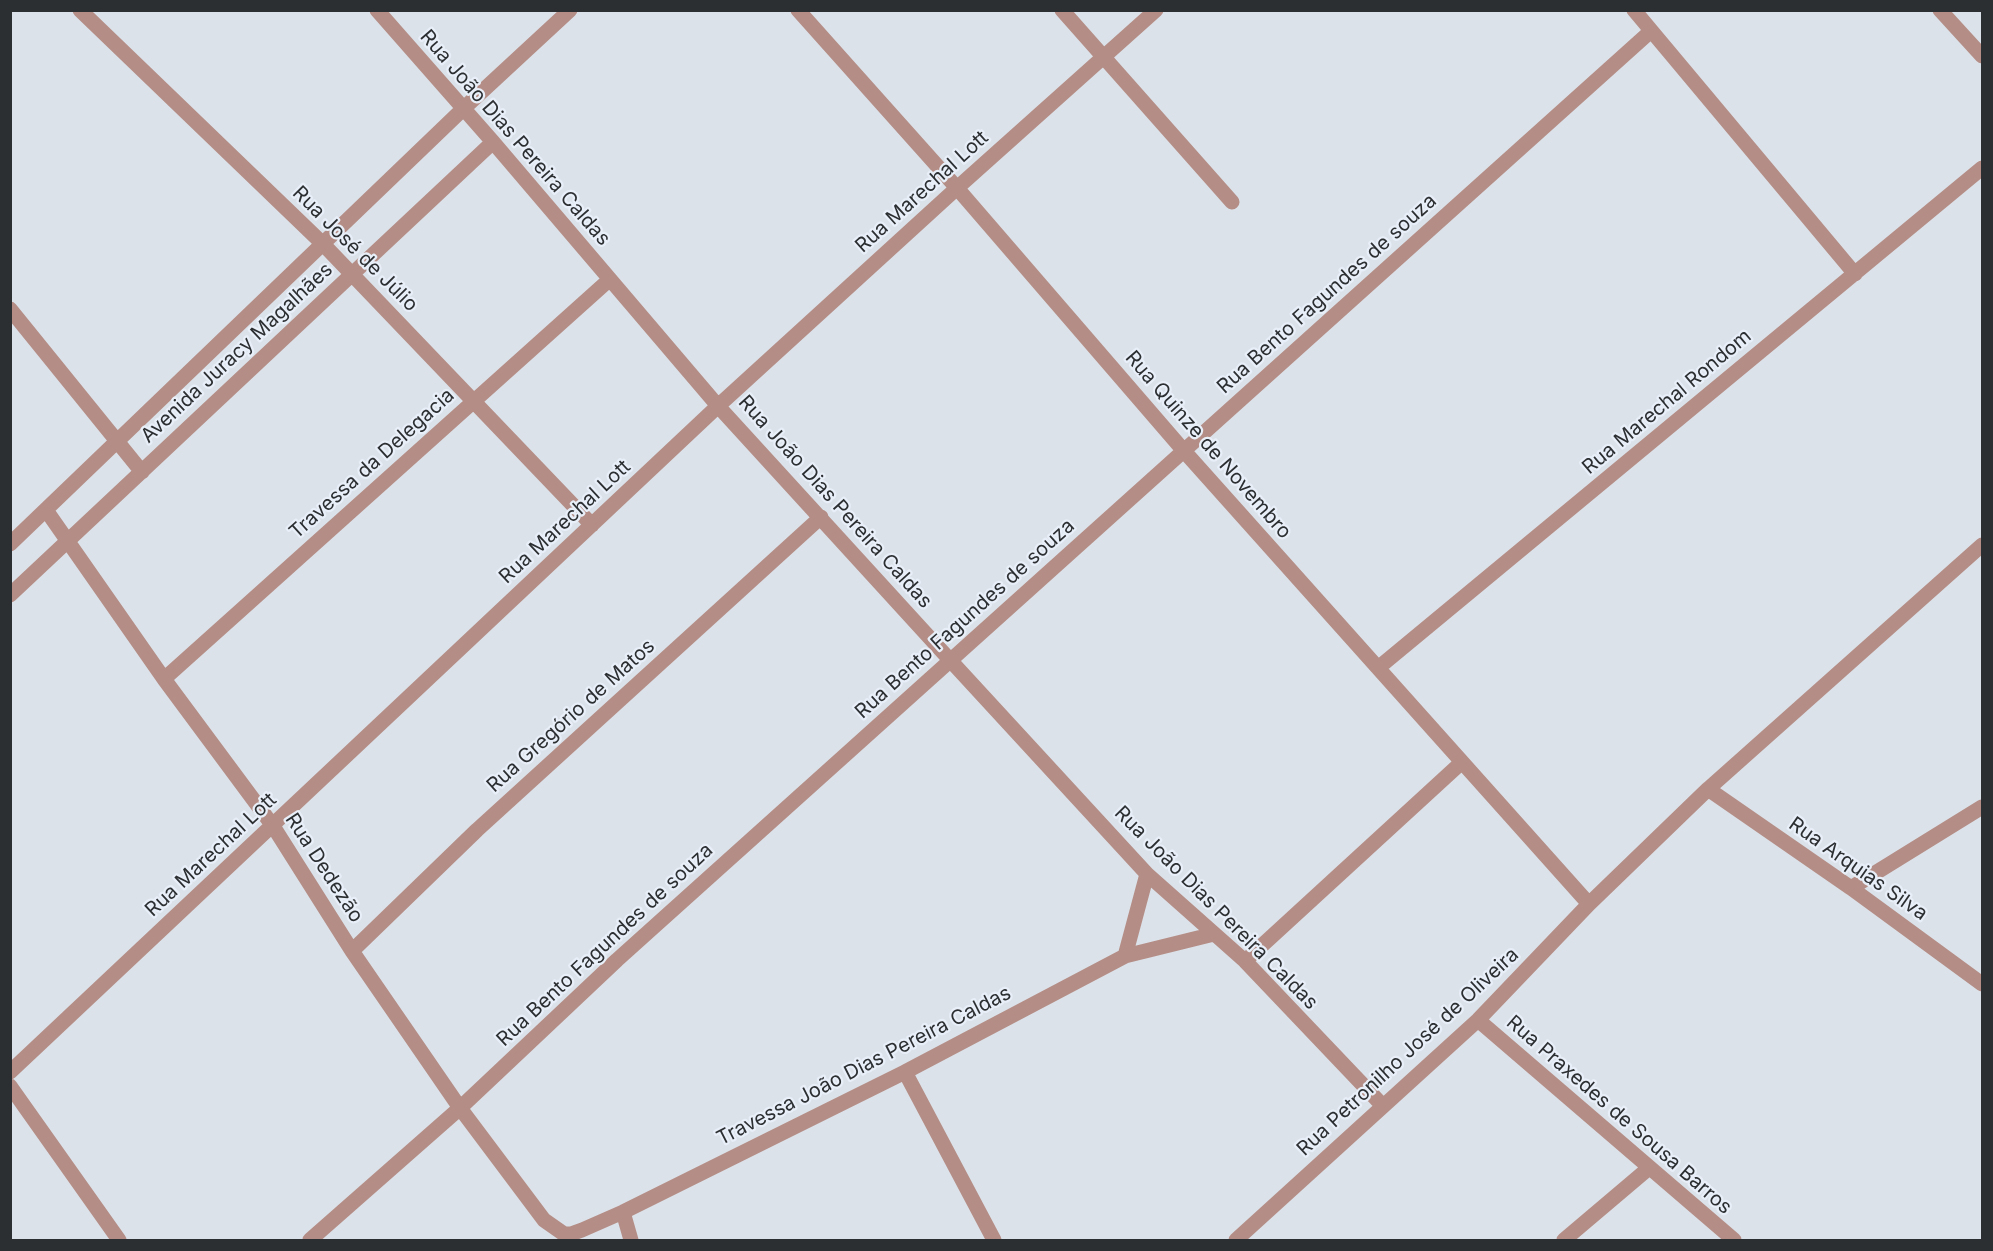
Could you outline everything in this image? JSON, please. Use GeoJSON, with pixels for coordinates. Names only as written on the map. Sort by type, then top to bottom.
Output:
{"type":"FeatureCollection","features":[{"type":"Feature","properties":{"kind":"street","name":"Rua José de Júlio"},"geometry":{"type":"LineString","coordinates":[[81,10],[323,244],[592,525]]}},
{"type":"Feature","properties":{"kind":"street","name":"Rua João Dias Pereira Caldas"},"geometry":{"type":"LineString","coordinates":[[377,10],[718,406],[950,660],[1147,874],[1245,961],[1383,1106]]}},
{"type":"Feature","properties":{"kind":"street","name":"Avenida Juracy Magalhães"},"geometry":{"type":"LineString","coordinates":[[10,544],[463,109],[570,10]]}},
{"type":"Feature","properties":{"kind":"street","name":"Rua Quinze de Novembro"},"geometry":{"type":"LineString","coordinates":[[798,10],[957,188],[1184,451],[1589,904]]}},
{"type":"Feature","properties":{"kind":"street"},"geometry":{"type":"LineString","coordinates":[[1062,10],[1232,202]]}},
{"type":"Feature","properties":{"kind":"street","name":"Rua Marechal Lott"},"geometry":{"type":"LineString","coordinates":[[10,1072],[718,406],[1156,10]]}},
{"type":"Feature","properties":{"kind":"street"},"geometry":{"type":"LineString","coordinates":[[1634,10],[1855,274]]}},
{"type":"Feature","properties":{"kind":"street"},"geometry":{"type":"LineString","coordinates":[[1940,10],[1983,56]]}},
{"type":"Feature","properties":{"kind":"street","name":"Rua Bento Fagundes de souza"},"geometry":{"type":"LineString","coordinates":[[310,1240],[460,1108],[617,960],[1651,31]]}},
{"type":"Feature","properties":{"kind":"street","name":"Avenida Juracy Magalhães"},"geometry":{"type":"LineString","coordinates":[[10,595],[493,142]]}},
{"type":"Feature","properties":{"kind":"street","name":"Rua Marechal Rondom"},"geometry":{"type":"LineString","coordinates":[[1378,668],[1983,168]]}},
{"type":"Feature","properties":{"kind":"street","name":"Travessa da Delegacia"},"geometry":{"type":"LineString","coordinates":[[164,679],[609,280]]}},
{"type":"Feature","properties":{"kind":"street"},"geometry":{"type":"LineString","coordinates":[[10,309],[142,472]]}},
{"type":"Feature","properties":{"kind":"street","name":"Rua Dedezão"},"geometry":{"type":"LineString","coordinates":[[46,510],[164,679],[273,826],[352,951],[460,1108],[544,1220]]}},
{"type":"Feature","properties":{"kind":"street","name":"Rua Gregório de Matos"},"geometry":{"type":"LineString","coordinates":[[352,951],[477,830],[821,517]]}},
{"type":"Feature","properties":{"kind":"street","name":"Rua Petronilho José de Oliveira"},"geometry":{"type":"LineString","coordinates":[[1236,1240],[1478,1020],[1589,904],[1708,789],[1983,545]]}},
{"type":"Feature","properties":{"kind":"street"},"geometry":{"type":"LineString","coordinates":[[1245,961],[1462,762]]}},
{"type":"Feature","properties":{"kind":"street","name":"Rua Arquias Silva"},"geometry":{"type":"LineString","coordinates":[[1708,789],[1851,888],[1983,984]]}},
{"type":"Feature","properties":{"kind":"street"},"geometry":{"type":"LineString","coordinates":[[1851,888],[1983,807]]}},
{"type":"Feature","properties":{"kind":"street"},"geometry":{"type":"LineString","coordinates":[[1125,956],[1147,874]]}},
{"type":"Feature","properties":{"kind":"street","name":"Travessa João Dias Pereira Caldas"},"geometry":{"type":"LineString","coordinates":[[544,1220],[564,1234],[571,1234],[622,1212],[905,1072],[1125,956],[1214,933]]}},
{"type":"Feature","properties":{"kind":"street","name":"Rua Praxedes de Sousa Barros"},"geometry":{"type":"LineString","coordinates":[[1478,1020],[1734,1240]]}},
{"type":"Feature","properties":{"kind":"street"},"geometry":{"type":"LineString","coordinates":[[905,1072],[994,1240]]}},
{"type":"Feature","properties":{"kind":"street"},"geometry":{"type":"LineString","coordinates":[[10,1086],[118,1240]]}},
{"type":"Feature","properties":{"kind":"street"},"geometry":{"type":"LineString","coordinates":[[1564,1240],[1649,1168]]}},
{"type":"Feature","properties":{"kind":"street"},"geometry":{"type":"LineString","coordinates":[[622,1212],[631,1240]]}}]}
